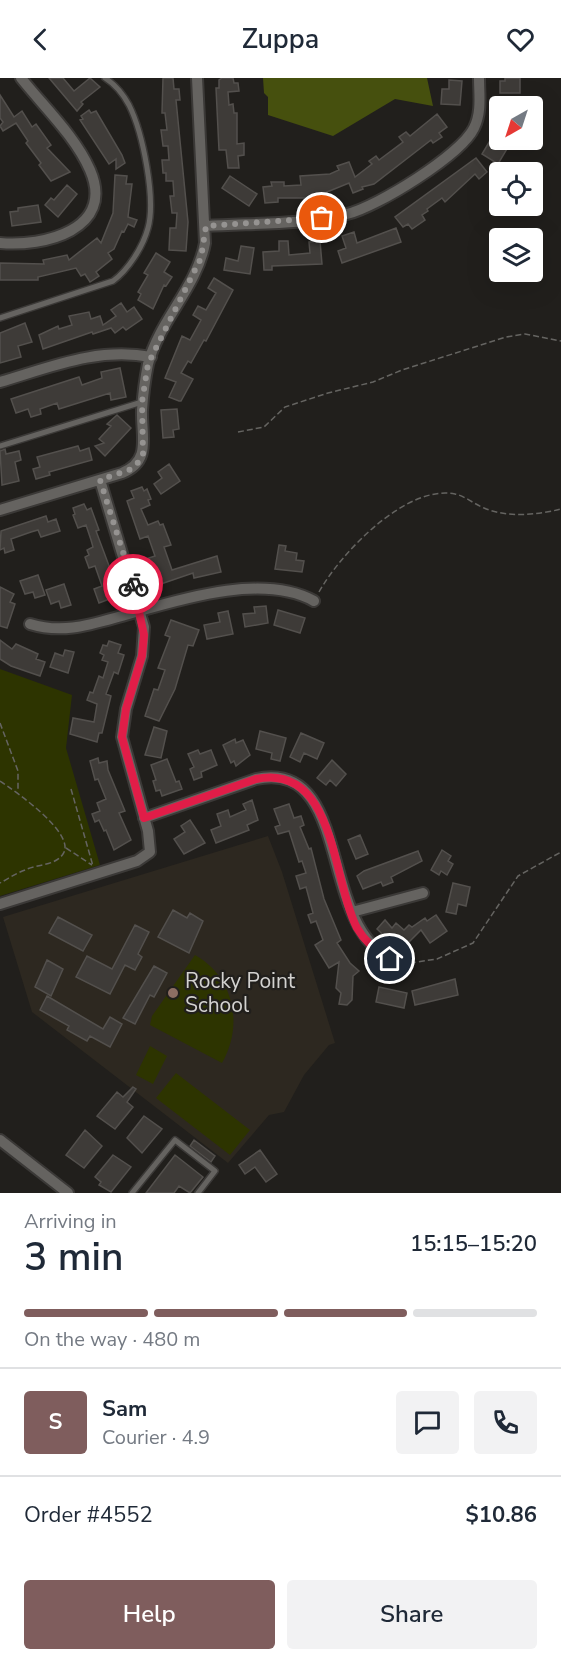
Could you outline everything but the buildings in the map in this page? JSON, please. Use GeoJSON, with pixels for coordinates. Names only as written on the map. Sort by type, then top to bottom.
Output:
{"type":"FeatureCollection","features":[{"type":"Feature","properties":{"kind":"street"},"geometry":{"type":"LineString","coordinates":[[0,243],[32,243],[75,230],[88,215],[94,195],[93,181],[87,164],[52,114],[21,78]]}},
{"type":"Feature","properties":{"kind":"street"},"geometry":{"type":"LineString","coordinates":[[0,510],[129,470],[140,460],[144,444],[142,402],[151,357],[201,258],[206,226],[197,78]]}},
{"type":"Feature","properties":{"kind":"street"},"geometry":{"type":"LineString","coordinates":[[206,226],[336,217],[368,206],[445,159],[465,141],[477,120],[479,78]]}},
{"type":"Feature","properties":{"kind":"street"},"geometry":{"type":"LineString","coordinates":[[0,382],[91,355],[119,352],[151,357]]}},
{"type":"Feature","properties":{"kind":"street"},"geometry":{"type":"LineString","coordinates":[[0,904],[94,870],[146,856],[151,847],[126,760],[122,737],[126,709],[143,649],[144,627],[141,610],[100,480]]}},
{"type":"Feature","properties":{"kind":"street"},"geometry":{"type":"LineString","coordinates":[[30,624],[50,629],[68,630],[141,610],[209,595],[258,588],[289,592],[314,601]]}},
{"type":"Feature","properties":{"kind":"street"},"geometry":{"type":"LineString","coordinates":[[144,818],[256,779],[273,776],[294,783],[306,792],[321,813],[357,928],[370,945],[390,959],[401,962]]}},
{"type":"Feature","properties":{"kind":"street"},"geometry":{"type":"LineString","coordinates":[[352,912],[423,893]]}},
{"type":"Feature","properties":{"kind":"street"},"geometry":{"type":"LineString","coordinates":[[0,1140],[68,1193]]}},
{"type":"Feature","properties":{"kind":"lane"},"geometry":{"type":"LineString","coordinates":[[0,318],[113,281],[124,272],[146,235],[150,208],[139,131],[124,96],[105,78]]}},
{"type":"Feature","properties":{"kind":"lane"},"geometry":{"type":"LineString","coordinates":[[0,446],[142,402]]}},
{"type":"Feature","properties":{"kind":"lane"},"geometry":{"type":"LineString","coordinates":[[132,1193],[175,1140],[215,1171],[198,1193]]}},
{"type":"Feature","properties":{"kind":"path"},"geometry":{"type":"LineString","coordinates":[[238,432],[264,427],[282,409],[290,405],[374,382],[402,370],[506,337],[525,334],[561,341]]}},
{"type":"Feature","properties":{"kind":"path"},"geometry":{"type":"LineString","coordinates":[[314,601],[324,582],[351,546],[401,508],[429,496],[456,494],[482,508],[505,514],[535,514],[561,509]]}},
{"type":"Feature","properties":{"kind":"path"},"geometry":{"type":"LineString","coordinates":[[0,723],[18,771],[18,793]]}},
{"type":"Feature","properties":{"kind":"path"},"geometry":{"type":"LineString","coordinates":[[0,781],[18,793],[56,828],[64,838],[65,848],[63,854],[51,863],[25,869],[0,883]]}},
{"type":"Feature","properties":{"kind":"path"},"geometry":{"type":"LineString","coordinates":[[71,789],[94,870]]}},
{"type":"Feature","properties":{"kind":"path"},"geometry":{"type":"LineString","coordinates":[[65,848],[94,870]]}},
{"type":"Feature","properties":{"kind":"path"},"geometry":{"type":"LineString","coordinates":[[401,962],[418,963],[437,959],[473,943],[518,876],[561,852]]}},
{"type":"Feature","properties":{"kind":"shaded area","name":"Rocky Point School"},"geometry":{"type":"Polygon","coordinates":[[[268,836],[282,872],[335,1043],[329,1045],[304,1075],[284,1112],[269,1115],[228,1163],[32,1012],[3,917],[268,836]]]}},
{"type":"Feature","properties":{"kind":"green space"},"geometry":{"type":"Polygon","coordinates":[[[263,78],[427,78],[433,106],[395,99],[333,136],[268,115],[268,97],[264,93],[263,78]]]}},
{"type":"Feature","properties":{"kind":"green space"},"geometry":{"type":"Polygon","coordinates":[[[0,669],[72,695],[66,748],[100,865],[0,896],[0,669]]]}},
{"type":"Feature","properties":{"kind":"green space"},"geometry":{"type":"Polygon","coordinates":[[[195,955],[219,976],[231,1003],[233,1033],[222,1063],[150,1025],[152,1016],[195,955]]]}},
{"type":"Feature","properties":{"kind":"green space"},"geometry":{"type":"Polygon","coordinates":[[[150,1046],[167,1056],[153,1084],[136,1075],[150,1046]]]}},
{"type":"Feature","properties":{"kind":"green space"},"geometry":{"type":"Polygon","coordinates":[[[176,1073],[250,1130],[230,1155],[156,1098],[176,1073]]]}},
{"type":"Feature","properties":{"kind":"way so far"},"geometry":{"type":"LineString","coordinates":[[133,584],[100,480],[129,470],[137,464],[143,454],[142,402],[148,364],[201,258],[206,226],[322,218]]}},
{"type":"Feature","properties":{"kind":"place","name":"Rocky Point School"},"geometry":{"type":"Point","coordinates":[173,993]}},
{"type":"Feature","properties":{"kind":"route"},"geometry":{"type":"LineString","coordinates":[[133,584],[141,610],[144,635],[142,656],[126,709],[122,737],[144,818],[256,779],[273,776],[294,783],[306,792],[321,813],[357,928],[370,945],[390,959]]}}]}
